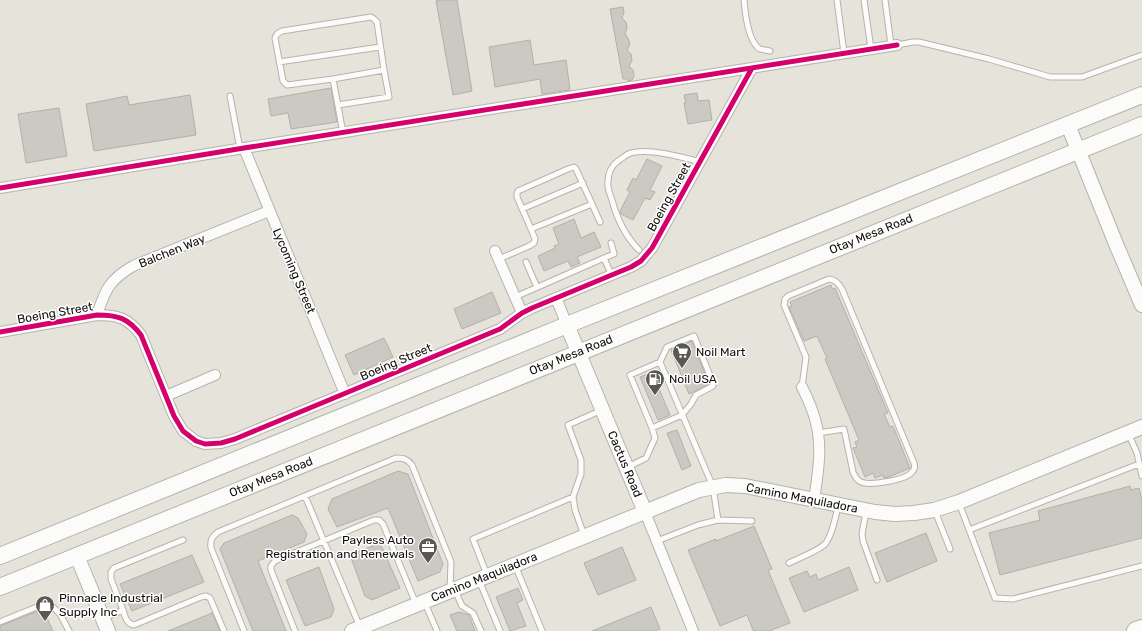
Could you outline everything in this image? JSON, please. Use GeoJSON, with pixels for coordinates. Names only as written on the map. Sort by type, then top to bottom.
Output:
{"type":"FeatureCollection","features":[{"type":"Feature","properties":{"kind":"highway"},"geometry":{"type":"LineString","coordinates":[[1136,631],[1142,629]]}},
{"type":"Feature","properties":{"kind":"main road"},"geometry":{"type":"LineString","coordinates":[[0,556],[567,325],[1142,95]]}},
{"type":"Feature","properties":{"kind":"main road","name":"Otay Mesa Road"},"geometry":{"type":"LineString","coordinates":[[0,587],[1142,125]]}},
{"type":"Feature","properties":{"kind":"street"},"geometry":{"type":"LineString","coordinates":[[0,188],[894,45]]}},
{"type":"Feature","properties":{"kind":"street","name":"Boeing Street"},"geometry":{"type":"LineString","coordinates":[[0,332],[97,315],[110,315],[120,317],[128,321],[141,335],[174,416],[183,432],[196,441],[205,444],[221,443],[345,394],[500,329],[522,313],[532,308],[612,276],[641,261],[652,248],[752,68]]}},
{"type":"Feature","properties":{"kind":"street"},"geometry":{"type":"LineString","coordinates":[[1068,125],[1142,305]]}},
{"type":"Feature","properties":{"kind":"street","name":"Lycoming Street"},"geometry":{"type":"LineString","coordinates":[[242,149],[345,394]]}},
{"type":"Feature","properties":{"kind":"street","name":"Balchen Way"},"geometry":{"type":"LineString","coordinates":[[97,315],[104,293],[122,272],[133,266],[269,211]]}},
{"type":"Feature","properties":{"kind":"street"},"geometry":{"type":"LineString","coordinates":[[497,255],[522,313]]}},
{"type":"Feature","properties":{"kind":"street","name":"Cactus Road"},"geometry":{"type":"LineString","coordinates":[[556,298],[694,631]]}},
{"type":"Feature","properties":{"kind":"street"},"geometry":{"type":"LineString","coordinates":[[166,396],[215,375]]}},
{"type":"Feature","properties":{"kind":"street"},"geometry":{"type":"LineString","coordinates":[[802,387],[815,418],[818,432],[819,462],[814,500]]}},
{"type":"Feature","properties":{"kind":"street","name":"Camino Maquiladora"},"geometry":{"type":"LineString","coordinates":[[357,629],[699,490],[726,485],[745,486],[866,511],[894,514],[934,510],[959,502],[1142,427]]}},
{"type":"Feature","properties":{"kind":"street"},"geometry":{"type":"LineString","coordinates":[[77,556],[104,627]]}},
{"type":"Feature","properties":{"kind":"lane"},"geometry":{"type":"LineString","coordinates":[[744,0],[747,26],[753,40],[761,49],[770,51]]}},
{"type":"Feature","properties":{"kind":"lane"},"geometry":{"type":"LineString","coordinates":[[837,0],[844,53]]}},
{"type":"Feature","properties":{"kind":"lane"},"geometry":{"type":"LineString","coordinates":[[864,0],[871,49]]}},
{"type":"Feature","properties":{"kind":"lane"},"geometry":{"type":"LineString","coordinates":[[885,0],[894,45],[919,42],[1050,76],[1082,77],[1142,55]]}},
{"type":"Feature","properties":{"kind":"lane"},"geometry":{"type":"LineString","coordinates":[[338,105],[389,97],[377,22],[371,17],[282,31],[277,34],[275,38],[283,81],[287,85],[384,70]]}},
{"type":"Feature","properties":{"kind":"lane"},"geometry":{"type":"LineString","coordinates":[[280,62],[380,46]]}},
{"type":"Feature","properties":{"kind":"lane"},"geometry":{"type":"LineString","coordinates":[[333,78],[342,133]]}},
{"type":"Feature","properties":{"kind":"lane"},"geometry":{"type":"LineString","coordinates":[[230,96],[242,149]]}},
{"type":"Feature","properties":{"kind":"lane"},"geometry":{"type":"LineString","coordinates":[[639,250],[632,244],[620,225],[615,212],[608,184],[609,173],[615,164],[629,154],[639,152],[672,154],[700,162]]}},
{"type":"Feature","properties":{"kind":"lane"},"geometry":{"type":"LineString","coordinates":[[497,255],[529,246],[534,243],[535,239],[517,197],[518,191],[574,167],[583,183],[600,222]]}},
{"type":"Feature","properties":{"kind":"lane"},"geometry":{"type":"LineString","coordinates":[[522,209],[583,183]]}},
{"type":"Feature","properties":{"kind":"lane"},"geometry":{"type":"LineString","coordinates":[[531,229],[592,204]]}},
{"type":"Feature","properties":{"kind":"lane"},"geometry":{"type":"LineString","coordinates":[[515,297],[614,254],[611,243]]}},
{"type":"Feature","properties":{"kind":"lane"},"geometry":{"type":"LineString","coordinates":[[604,258],[612,276]]}},
{"type":"Feature","properties":{"kind":"lane"},"geometry":{"type":"LineString","coordinates":[[526,262],[537,287]]}},
{"type":"Feature","properties":{"kind":"lane"},"geometry":{"type":"LineString","coordinates":[[802,387],[806,357],[784,305],[785,299],[788,296],[829,279],[834,280],[842,289],[915,468],[913,472],[905,476],[884,482],[860,482],[853,472],[844,429],[818,432]]}},
{"type":"Feature","properties":{"kind":"lane"},"geometry":{"type":"LineString","coordinates":[[627,468],[646,458],[656,438],[630,375],[660,362],[667,347],[694,336],[713,386],[696,395],[682,415],[652,428]]}},
{"type":"Feature","properties":{"kind":"lane"},"geometry":{"type":"LineString","coordinates":[[660,362],[713,487],[718,520]]}},
{"type":"Feature","properties":{"kind":"lane"},"geometry":{"type":"LineString","coordinates":[[585,536],[575,510],[573,497],[581,474],[581,460],[568,425],[602,410]]}},
{"type":"Feature","properties":{"kind":"lane"},"geometry":{"type":"LineString","coordinates":[[1128,432],[1137,453],[1142,476]]}},
{"type":"Feature","properties":{"kind":"lane"},"geometry":{"type":"LineString","coordinates":[[244,631],[211,548],[210,542],[212,536],[218,532],[396,458],[403,458],[412,465],[451,562],[452,590],[462,606],[473,613],[481,631]]}},
{"type":"Feature","properties":{"kind":"lane"},"geometry":{"type":"LineString","coordinates":[[969,530],[1139,464]]}},
{"type":"Feature","properties":{"kind":"lane"},"geometry":{"type":"LineString","coordinates":[[305,496],[324,541],[357,629]]}},
{"type":"Feature","properties":{"kind":"lane"},"geometry":{"type":"LineString","coordinates":[[500,631],[483,578],[473,539],[573,497]]}},
{"type":"Feature","properties":{"kind":"lane"},"geometry":{"type":"LineString","coordinates":[[959,502],[995,598],[1013,599],[1142,566]]}},
{"type":"Feature","properties":{"kind":"lane"},"geometry":{"type":"LineString","coordinates":[[789,563],[826,543],[834,525],[838,505]]}},
{"type":"Feature","properties":{"kind":"lane"},"geometry":{"type":"LineString","coordinates":[[934,510],[950,549]]}},
{"type":"Feature","properties":{"kind":"lane"},"geometry":{"type":"LineString","coordinates":[[866,511],[862,534],[863,541],[877,580]]}},
{"type":"Feature","properties":{"kind":"lane"},"geometry":{"type":"LineString","coordinates":[[295,631],[271,570],[271,566],[275,561],[374,520],[379,520],[383,524],[420,603],[437,631]]}},
{"type":"Feature","properties":{"kind":"lane"},"geometry":{"type":"LineString","coordinates":[[657,541],[698,525],[718,520],[752,521]]}},
{"type":"Feature","properties":{"kind":"lane"},"geometry":{"type":"LineString","coordinates":[[183,540],[114,568],[111,572],[111,579],[127,621],[134,625],[206,596],[210,598],[224,631]]}},
{"type":"Feature","properties":{"kind":"lane"},"geometry":{"type":"LineString","coordinates":[[515,565],[542,631]]}},
{"type":"Feature","properties":{"kind":"lane"},"geometry":{"type":"LineString","coordinates":[[0,622],[44,604],[53,607],[60,614],[69,631]]}},
{"type":"Feature","properties":{"kind":"lane"},"geometry":{"type":"LineString","coordinates":[[104,627],[123,610]]}},
{"type":"Feature","properties":{"kind":"building"},"geometry":{"type":"Polygon","coordinates":[[[457,0],[472,91],[453,95],[436,1],[457,0]]]}},
{"type":"Feature","properties":{"kind":"building"},"geometry":{"type":"Polygon","coordinates":[[[623,7],[624,12],[622,18],[626,22],[627,28],[625,34],[630,44],[627,50],[631,54],[632,60],[629,66],[633,70],[634,76],[632,80],[628,81],[627,79],[623,79],[610,9],[623,7]]]}},
{"type":"Feature","properties":{"kind":"building"},"geometry":{"type":"Polygon","coordinates":[[[530,40],[534,65],[566,60],[570,90],[542,94],[540,79],[495,87],[489,47],[530,40]]]}},
{"type":"Feature","properties":{"kind":"building"},"geometry":{"type":"Polygon","coordinates":[[[331,88],[337,122],[291,129],[288,113],[271,116],[268,99],[331,88]]]}},
{"type":"Feature","properties":{"kind":"building"},"geometry":{"type":"Polygon","coordinates":[[[697,93],[698,101],[709,100],[712,120],[688,124],[684,95],[697,93]]]}},
{"type":"Feature","properties":{"kind":"building"},"geometry":{"type":"Polygon","coordinates":[[[190,95],[196,135],[94,151],[86,104],[127,96],[129,105],[190,95]]]}},
{"type":"Feature","properties":{"kind":"building"},"geometry":{"type":"Polygon","coordinates":[[[59,108],[67,156],[26,163],[18,114],[59,108]]]}},
{"type":"Feature","properties":{"kind":"building"},"geometry":{"type":"Polygon","coordinates":[[[647,159],[662,166],[650,190],[655,192],[650,200],[645,198],[633,220],[621,214],[620,211],[630,192],[627,190],[633,178],[636,180],[647,159]]]}},
{"type":"Feature","properties":{"kind":"building"},"geometry":{"type":"Polygon","coordinates":[[[574,219],[581,238],[594,232],[601,247],[577,257],[580,263],[571,267],[568,261],[544,271],[538,256],[555,248],[554,246],[559,244],[553,228],[574,219]]]}},
{"type":"Feature","properties":{"kind":"building"},"geometry":{"type":"Polygon","coordinates":[[[831,285],[832,289],[835,288],[888,413],[884,414],[890,427],[893,426],[910,468],[889,477],[884,478],[883,475],[875,478],[873,473],[865,477],[853,448],[857,447],[855,442],[859,440],[825,359],[827,358],[817,336],[804,341],[789,307],[792,306],[790,302],[831,285]]]}},
{"type":"Feature","properties":{"kind":"building"},"geometry":{"type":"Polygon","coordinates":[[[492,292],[501,313],[462,329],[454,309],[492,292]]]}},
{"type":"Feature","properties":{"kind":"building"},"geometry":{"type":"Polygon","coordinates":[[[384,338],[393,357],[354,375],[345,355],[384,338]]]}},
{"type":"Feature","properties":{"kind":"building"},"geometry":{"type":"Polygon","coordinates":[[[692,341],[709,384],[689,394],[671,350],[692,341]]]}},
{"type":"Feature","properties":{"kind":"building","name":"Noil USA"},"geometry":{"type":"Polygon","coordinates":[[[652,372],[670,415],[658,420],[640,377],[652,372]]]}},
{"type":"Feature","properties":{"kind":"building"},"geometry":{"type":"Polygon","coordinates":[[[677,430],[691,466],[682,470],[667,433],[677,430]]]}},
{"type":"Feature","properties":{"kind":"building"},"geometry":{"type":"Polygon","coordinates":[[[398,471],[408,474],[443,564],[440,572],[418,581],[388,508],[337,527],[328,509],[332,499],[398,471]]]}},
{"type":"Feature","properties":{"kind":"building"},"geometry":{"type":"Polygon","coordinates":[[[1130,486],[1131,490],[1139,488],[1142,500],[1142,538],[1000,575],[989,533],[1040,520],[1038,511],[1130,486]]]}},
{"type":"Feature","properties":{"kind":"building"},"geometry":{"type":"Polygon","coordinates":[[[292,515],[298,518],[307,534],[304,542],[258,561],[286,631],[253,631],[220,549],[224,543],[292,515]]]}},
{"type":"Feature","properties":{"kind":"building"},"geometry":{"type":"Polygon","coordinates":[[[754,526],[772,569],[768,570],[790,623],[769,631],[753,630],[747,615],[720,626],[688,550],[754,526]]]}},
{"type":"Feature","properties":{"kind":"building"},"geometry":{"type":"Polygon","coordinates":[[[926,533],[937,561],[887,582],[875,553],[926,533]]]}},
{"type":"Feature","properties":{"kind":"building"},"geometry":{"type":"Polygon","coordinates":[[[380,543],[400,588],[372,600],[365,596],[350,555],[380,543]]]}},
{"type":"Feature","properties":{"kind":"building"},"geometry":{"type":"Polygon","coordinates":[[[622,547],[636,580],[598,595],[584,563],[622,547]]]}},
{"type":"Feature","properties":{"kind":"building"},"geometry":{"type":"Polygon","coordinates":[[[192,555],[204,582],[132,611],[120,584],[192,555]]]}},
{"type":"Feature","properties":{"kind":"building"},"geometry":{"type":"Polygon","coordinates":[[[319,567],[334,609],[331,617],[305,626],[286,580],[319,567]]]}},
{"type":"Feature","properties":{"kind":"building"},"geometry":{"type":"Polygon","coordinates":[[[849,567],[858,590],[804,612],[789,578],[807,571],[810,577],[816,574],[818,580],[849,567]]]}},
{"type":"Feature","properties":{"kind":"building"},"geometry":{"type":"Polygon","coordinates":[[[518,588],[523,600],[517,603],[526,626],[510,631],[496,597],[518,588]]]}},
{"type":"Feature","properties":{"kind":"building"},"geometry":{"type":"Polygon","coordinates":[[[651,607],[660,629],[655,631],[592,631],[651,607]]]}},
{"type":"Feature","properties":{"kind":"building"},"geometry":{"type":"Polygon","coordinates":[[[43,609],[53,631],[0,631],[0,626],[43,609]]]}},
{"type":"Feature","properties":{"kind":"building"},"geometry":{"type":"Polygon","coordinates":[[[459,612],[469,615],[475,631],[457,631],[450,615],[459,612]]]}},
{"type":"Feature","properties":{"kind":"building"},"geometry":{"type":"Polygon","coordinates":[[[212,613],[220,631],[168,631],[212,613]]]}},
{"type":"Feature","properties":{"kind":"cycle path"},"geometry":{"type":"LineString","coordinates":[[0,188],[897,45]]}},
{"type":"Feature","properties":{"kind":"cycle path"},"geometry":{"type":"LineString","coordinates":[[0,332],[97,315],[117,317],[127,321],[141,335],[174,416],[183,431],[196,441],[205,444],[221,443],[235,439],[500,329],[522,313],[532,308],[631,267],[641,261],[652,248],[752,68]]}},
{"type":"Feature","properties":{"kind":"place","name":"Noil Mart"},"geometry":{"type":"Point","coordinates":[682,369]}},
{"type":"Feature","properties":{"kind":"place","name":"Noil USA"},"geometry":{"type":"Point","coordinates":[655,396]}},
{"type":"Feature","properties":{"kind":"place","name":"Payless Auto Registration and Renewals"},"geometry":{"type":"Point","coordinates":[428,564]}},
{"type":"Feature","properties":{"kind":"place","name":"Pinnacle Industrial Supply Inc"},"geometry":{"type":"Point","coordinates":[45,622]}}]}
